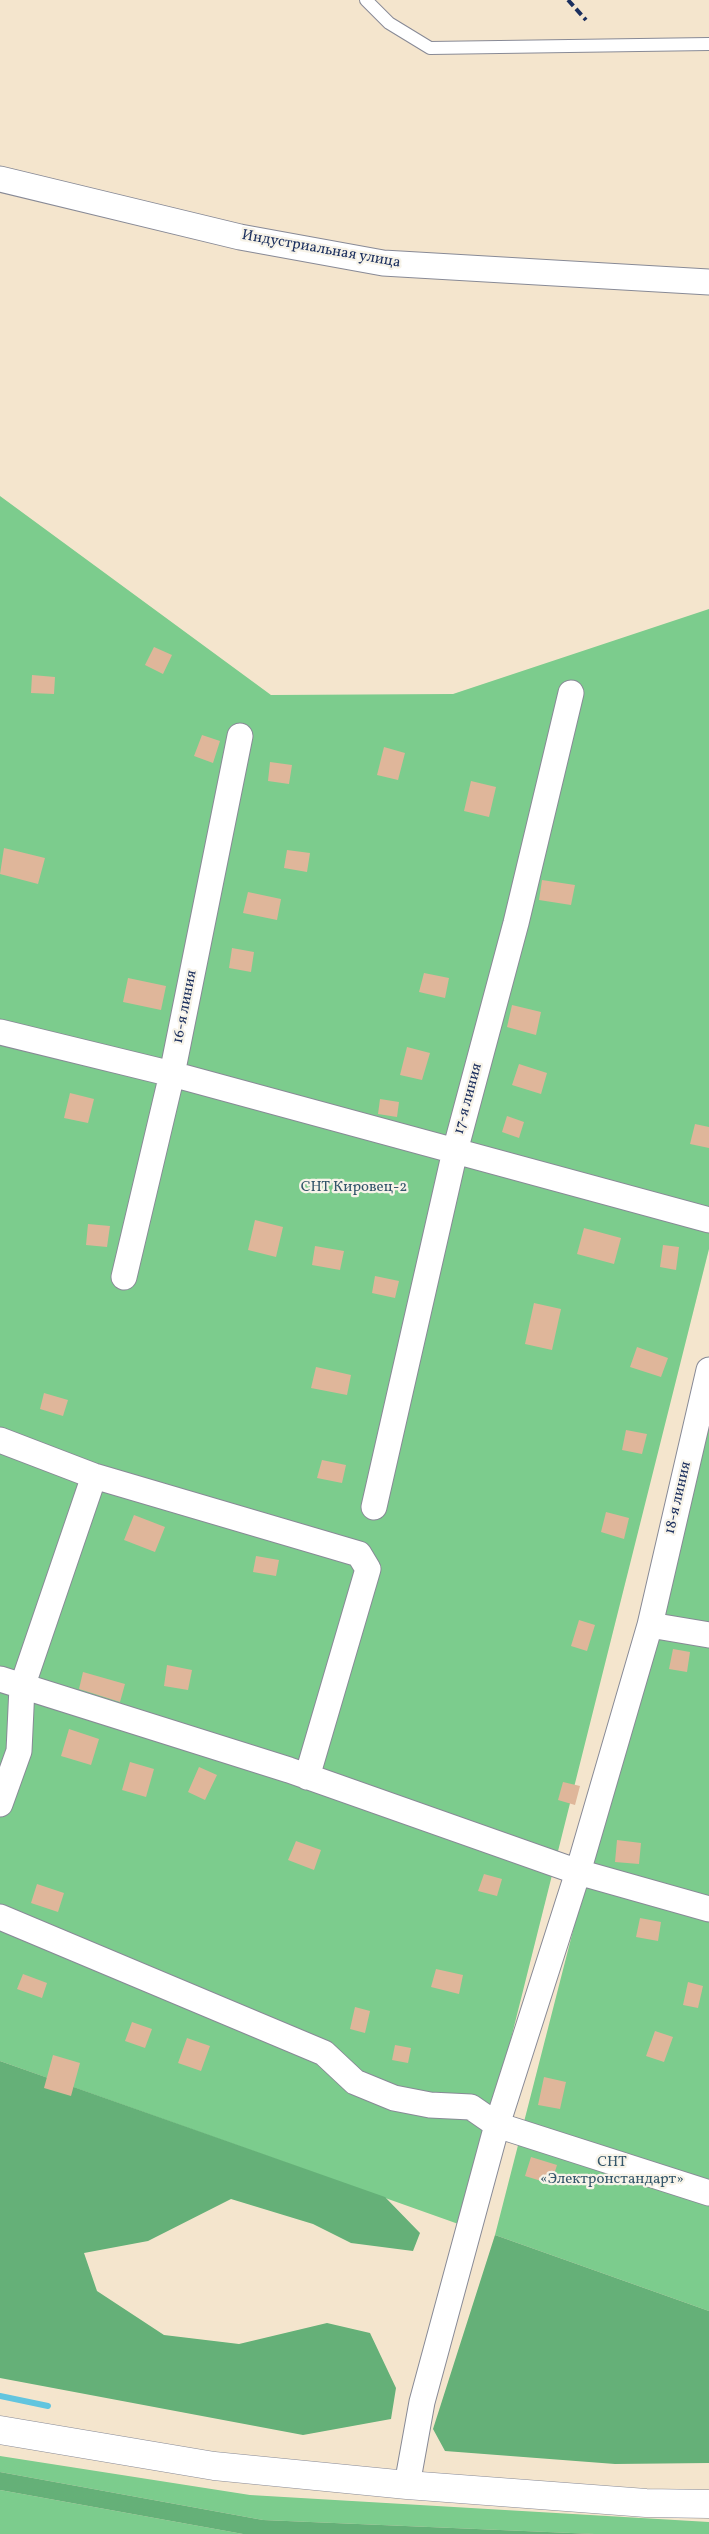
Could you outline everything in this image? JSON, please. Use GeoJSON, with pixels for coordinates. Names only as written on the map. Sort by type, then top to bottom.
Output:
{"type":"FeatureCollection","features":[{"type":"Feature","properties":{"kind":"main road"},"geometry":{"type":"LineString","coordinates":[[0,2430],[214,2466],[407,2485],[646,2503],[709,2504]]}},
{"type":"Feature","properties":{"kind":"street","name":"Индустриальная улица"},"geometry":{"type":"LineString","coordinates":[[0,179],[240,237],[383,263],[709,282]]}},
{"type":"Feature","properties":{"kind":"street","name":"17-я линия"},"geometry":{"type":"LineString","coordinates":[[374,1507],[455,1151],[516,923],[571,693]]}},
{"type":"Feature","properties":{"kind":"street","name":"16-я линия"},"geometry":{"type":"LineString","coordinates":[[124,1277],[172,1074],[240,736]]}},
{"type":"Feature","properties":{"kind":"street"},"geometry":{"type":"LineString","coordinates":[[0,1032],[172,1074],[709,1220]]}},
{"type":"Feature","properties":{"kind":"street","name":"18-я линия"},"geometry":{"type":"LineString","coordinates":[[407,2485],[422,2402],[497,2124],[578,1872],[650,1626],[709,1370]]}},
{"type":"Feature","properties":{"kind":"street"},"geometry":{"type":"LineString","coordinates":[[0,1440],[94,1476],[359,1554],[368,1569],[307,1777]]}},
{"type":"Feature","properties":{"kind":"street"},"geometry":{"type":"LineString","coordinates":[[0,1804],[19,1751],[11,1683],[94,1476]]}},
{"type":"Feature","properties":{"kind":"street"},"geometry":{"type":"LineString","coordinates":[[650,1626],[709,1635]]}},
{"type":"Feature","properties":{"kind":"street"},"geometry":{"type":"LineString","coordinates":[[11,1683],[307,1777],[578,1872],[709,1909]]}},
{"type":"Feature","properties":{"kind":"street"},"geometry":{"type":"LineString","coordinates":[[0,1917],[324,2053],[355,2082],[394,2098],[430,2105],[471,2107],[497,2124],[709,2193]]}},
{"type":"Feature","properties":{"kind":"lane"},"geometry":{"type":"LineString","coordinates":[[366,0],[389,23],[430,48],[709,44]]}},
{"type":"Feature","properties":{"kind":"green space","name":"СНТ Кировец-2"},"geometry":{"type":"Polygon","coordinates":[[[0,496],[271,695],[453,694],[709,609],[709,1249],[464,2226],[0,2061],[0,496]]]}},
{"type":"Feature","properties":{"kind":"green space","name":"СНТ «Электронстандарт»"},"geometry":{"type":"Polygon","coordinates":[[[709,1357],[709,2311],[495,2235],[647,1642],[709,1357]]]}},
{"type":"Feature","properties":{"kind":"green space"},"geometry":{"type":"Polygon","coordinates":[[[0,2061],[385,2197],[420,2233],[413,2251],[351,2243],[313,2224],[231,2199],[148,2241],[84,2253],[97,2291],[164,2335],[239,2344],[327,2323],[370,2333],[396,2388],[391,2419],[303,2435],[0,2378],[0,2061]]]}},
{"type":"Feature","properties":{"kind":"green space"},"geometry":{"type":"Polygon","coordinates":[[[495,2235],[709,2311],[709,2463],[615,2464],[445,2451],[433,2429],[495,2235]]]}},
{"type":"Feature","properties":{"kind":"green space"},"geometry":{"type":"Polygon","coordinates":[[[0,2456],[250,2495],[709,2522],[709,2534],[595,2534],[263,2520],[0,2472],[0,2456]]]}},
{"type":"Feature","properties":{"kind":"green space"},"geometry":{"type":"Polygon","coordinates":[[[0,2472],[263,2520],[595,2534],[243,2534],[0,2490],[0,2472]]]}},
{"type":"Feature","properties":{"kind":"green space"},"geometry":{"type":"Polygon","coordinates":[[[0,2490],[243,2534],[0,2534],[0,2490]]]}},
{"type":"Feature","properties":{"kind":"building"},"geometry":{"type":"Polygon","coordinates":[[[154,647],[172,655],[163,674],[145,665],[154,647]]]}},
{"type":"Feature","properties":{"kind":"building"},"geometry":{"type":"Polygon","coordinates":[[[32,675],[55,677],[54,694],[31,693],[32,675]]]}},
{"type":"Feature","properties":{"kind":"building"},"geometry":{"type":"Polygon","coordinates":[[[202,735],[220,741],[213,763],[194,756],[202,735]]]}},
{"type":"Feature","properties":{"kind":"building"},"geometry":{"type":"Polygon","coordinates":[[[384,747],[405,753],[398,780],[377,775],[384,747]]]}},
{"type":"Feature","properties":{"kind":"building"},"geometry":{"type":"Polygon","coordinates":[[[270,762],[292,765],[289,784],[268,781],[270,762]]]}},
{"type":"Feature","properties":{"kind":"building"},"geometry":{"type":"Polygon","coordinates":[[[471,781],[496,787],[489,817],[464,811],[471,781]]]}},
{"type":"Feature","properties":{"kind":"building"},"geometry":{"type":"Polygon","coordinates":[[[4,848],[45,858],[38,884],[0,874],[4,848]]]}},
{"type":"Feature","properties":{"kind":"building"},"geometry":{"type":"Polygon","coordinates":[[[287,850],[310,853],[307,872],[284,868],[287,850]]]}},
{"type":"Feature","properties":{"kind":"building"},"geometry":{"type":"Polygon","coordinates":[[[542,880],[575,885],[571,905],[539,900],[542,880]]]}},
{"type":"Feature","properties":{"kind":"building"},"geometry":{"type":"Polygon","coordinates":[[[248,892],[281,899],[277,920],[243,913],[248,892]]]}},
{"type":"Feature","properties":{"kind":"building"},"geometry":{"type":"Polygon","coordinates":[[[232,948],[254,952],[251,972],[229,968],[232,948]]]}},
{"type":"Feature","properties":{"kind":"building"},"geometry":{"type":"Polygon","coordinates":[[[424,973],[449,978],[445,998],[419,992],[424,973]]]}},
{"type":"Feature","properties":{"kind":"building"},"geometry":{"type":"Polygon","coordinates":[[[128,978],[166,986],[161,1010],[123,1002],[128,978]]]}},
{"type":"Feature","properties":{"kind":"building"},"geometry":{"type":"Polygon","coordinates":[[[512,1005],[541,1012],[536,1035],[507,1027],[512,1005]]]}},
{"type":"Feature","properties":{"kind":"building"},"geometry":{"type":"Polygon","coordinates":[[[407,1047],[430,1053],[422,1080],[400,1075],[407,1047]]]}},
{"type":"Feature","properties":{"kind":"building"},"geometry":{"type":"Polygon","coordinates":[[[519,1064],[547,1073],[541,1094],[512,1085],[519,1064]]]}},
{"type":"Feature","properties":{"kind":"building"},"geometry":{"type":"Polygon","coordinates":[[[70,1093],[94,1099],[88,1123],[64,1118],[70,1093]]]}},
{"type":"Feature","properties":{"kind":"building"},"geometry":{"type":"Polygon","coordinates":[[[380,1099],[399,1102],[397,1117],[378,1114],[380,1099]]]}},
{"type":"Feature","properties":{"kind":"building"},"geometry":{"type":"Polygon","coordinates":[[[507,1116],[524,1122],[519,1138],[502,1132],[507,1116]]]}},
{"type":"Feature","properties":{"kind":"building"},"geometry":{"type":"Polygon","coordinates":[[[695,1124],[709,1127],[709,1148],[690,1144],[695,1124]]]}},
{"type":"Feature","properties":{"kind":"building"},"geometry":{"type":"Polygon","coordinates":[[[255,1220],[283,1227],[276,1257],[248,1250],[255,1220]]]}},
{"type":"Feature","properties":{"kind":"building"},"geometry":{"type":"Polygon","coordinates":[[[88,1224],[110,1226],[107,1247],[86,1245],[88,1224]]]}},
{"type":"Feature","properties":{"kind":"building"},"geometry":{"type":"Polygon","coordinates":[[[584,1228],[621,1238],[614,1264],[577,1254],[584,1228]]]}},
{"type":"Feature","properties":{"kind":"building"},"geometry":{"type":"Polygon","coordinates":[[[663,1245],[679,1247],[676,1270],[660,1267],[663,1245]]]}},
{"type":"Feature","properties":{"kind":"building"},"geometry":{"type":"Polygon","coordinates":[[[315,1246],[344,1251],[340,1270],[312,1265],[315,1246]]]}},
{"type":"Feature","properties":{"kind":"building"},"geometry":{"type":"Polygon","coordinates":[[[375,1276],[399,1281],[395,1298],[372,1293],[375,1276]]]}},
{"type":"Feature","properties":{"kind":"building"},"geometry":{"type":"Polygon","coordinates":[[[534,1303],[561,1309],[552,1350],[525,1344],[534,1303]]]}},
{"type":"Feature","properties":{"kind":"building"},"geometry":{"type":"Polygon","coordinates":[[[637,1347],[668,1358],[661,1377],[630,1367],[637,1347]]]}},
{"type":"Feature","properties":{"kind":"building"},"geometry":{"type":"Polygon","coordinates":[[[316,1367],[351,1375],[347,1395],[311,1388],[316,1367]]]}},
{"type":"Feature","properties":{"kind":"building"},"geometry":{"type":"Polygon","coordinates":[[[44,1393],[68,1400],[63,1416],[40,1409],[44,1393]]]}},
{"type":"Feature","properties":{"kind":"building"},"geometry":{"type":"Polygon","coordinates":[[[626,1430],[647,1434],[642,1454],[622,1450],[626,1430]]]}},
{"type":"Feature","properties":{"kind":"building"},"geometry":{"type":"Polygon","coordinates":[[[322,1460],[346,1465],[342,1483],[317,1478],[322,1460]]]}},
{"type":"Feature","properties":{"kind":"building"},"geometry":{"type":"Polygon","coordinates":[[[606,1512],[629,1518],[624,1539],[601,1532],[606,1512]]]}},
{"type":"Feature","properties":{"kind":"building"},"geometry":{"type":"Polygon","coordinates":[[[134,1515],[165,1527],[155,1552],[124,1540],[134,1515]]]}},
{"type":"Feature","properties":{"kind":"building"},"geometry":{"type":"Polygon","coordinates":[[[256,1556],[279,1560],[276,1576],[253,1572],[256,1556]]]}},
{"type":"Feature","properties":{"kind":"building"},"geometry":{"type":"Polygon","coordinates":[[[579,1620],[595,1625],[587,1651],[571,1646],[579,1620]]]}},
{"type":"Feature","properties":{"kind":"building"},"geometry":{"type":"Polygon","coordinates":[[[673,1649],[690,1652],[687,1672],[669,1669],[673,1649]]]}},
{"type":"Feature","properties":{"kind":"building"},"geometry":{"type":"Polygon","coordinates":[[[167,1665],[192,1670],[188,1690],[164,1686],[167,1665]]]}},
{"type":"Feature","properties":{"kind":"building"},"geometry":{"type":"Polygon","coordinates":[[[83,1672],[125,1684],[120,1702],[79,1689],[83,1672]]]}},
{"type":"Feature","properties":{"kind":"building"},"geometry":{"type":"Polygon","coordinates":[[[69,1729],[99,1739],[91,1765],[61,1756],[69,1729]]]}},
{"type":"Feature","properties":{"kind":"building"},"geometry":{"type":"Polygon","coordinates":[[[130,1762],[154,1769],[146,1797],[122,1790],[130,1762]]]}},
{"type":"Feature","properties":{"kind":"building"},"geometry":{"type":"Polygon","coordinates":[[[199,1767],[217,1775],[205,1800],[188,1792],[199,1767]]]}},
{"type":"Feature","properties":{"kind":"building"},"geometry":{"type":"Polygon","coordinates":[[[563,1782],[580,1786],[575,1805],[558,1800],[563,1782]]]}},
{"type":"Feature","properties":{"kind":"building"},"geometry":{"type":"Polygon","coordinates":[[[617,1840],[641,1843],[639,1864],[615,1862],[617,1840]]]}},
{"type":"Feature","properties":{"kind":"building"},"geometry":{"type":"Polygon","coordinates":[[[296,1841],[321,1850],[314,1870],[288,1860],[296,1841]]]}},
{"type":"Feature","properties":{"kind":"building"},"geometry":{"type":"Polygon","coordinates":[[[484,1874],[502,1879],[497,1896],[478,1891],[484,1874]]]}},
{"type":"Feature","properties":{"kind":"building"},"geometry":{"type":"Polygon","coordinates":[[[37,1884],[64,1893],[58,1912],[31,1903],[37,1884]]]}},
{"type":"Feature","properties":{"kind":"building"},"geometry":{"type":"Polygon","coordinates":[[[640,1918],[661,1922],[658,1941],[636,1937],[640,1918]]]}},
{"type":"Feature","properties":{"kind":"building"},"geometry":{"type":"Polygon","coordinates":[[[436,1969],[463,1975],[459,1994],[431,1987],[436,1969]]]}},
{"type":"Feature","properties":{"kind":"building"},"geometry":{"type":"Polygon","coordinates":[[[23,1974],[47,1983],[42,1998],[17,1989],[23,1974]]]}},
{"type":"Feature","properties":{"kind":"building"},"geometry":{"type":"Polygon","coordinates":[[[688,1982],[703,1986],[698,2008],[683,2005],[688,1982]]]}},
{"type":"Feature","properties":{"kind":"building"},"geometry":{"type":"Polygon","coordinates":[[[355,2007],[370,2011],[365,2033],[350,2029],[355,2007]]]}},
{"type":"Feature","properties":{"kind":"building"},"geometry":{"type":"Polygon","coordinates":[[[132,2022],[152,2029],[145,2048],[125,2041],[132,2022]]]}},
{"type":"Feature","properties":{"kind":"building"},"geometry":{"type":"Polygon","coordinates":[[[655,2031],[673,2037],[664,2062],[646,2056],[655,2031]]]}},
{"type":"Feature","properties":{"kind":"building"},"geometry":{"type":"Polygon","coordinates":[[[187,2038],[210,2046],[201,2071],[178,2063],[187,2038]]]}},
{"type":"Feature","properties":{"kind":"building"},"geometry":{"type":"Polygon","coordinates":[[[395,2045],[411,2048],[408,2063],[392,2060],[395,2045]]]}},
{"type":"Feature","properties":{"kind":"building"},"geometry":{"type":"Polygon","coordinates":[[[53,2055],[80,2063],[71,2096],[44,2088],[53,2055]]]}},
{"type":"Feature","properties":{"kind":"building"},"geometry":{"type":"Polygon","coordinates":[[[544,2077],[566,2082],[560,2109],[538,2105],[544,2077]]]}},
{"type":"Feature","properties":{"kind":"building"},"geometry":{"type":"Polygon","coordinates":[[[531,2157],[557,2165],[551,2184],[525,2176],[531,2157]]]}},
{"type":"Feature","properties":{"kind":"waterway"},"geometry":{"type":"LineString","coordinates":[[0,2396],[48,2406]]}},
{"type":"Feature","properties":{"kind":"railway"},"geometry":{"type":"LineString","coordinates":[[568,0],[586,20]]}}]}
